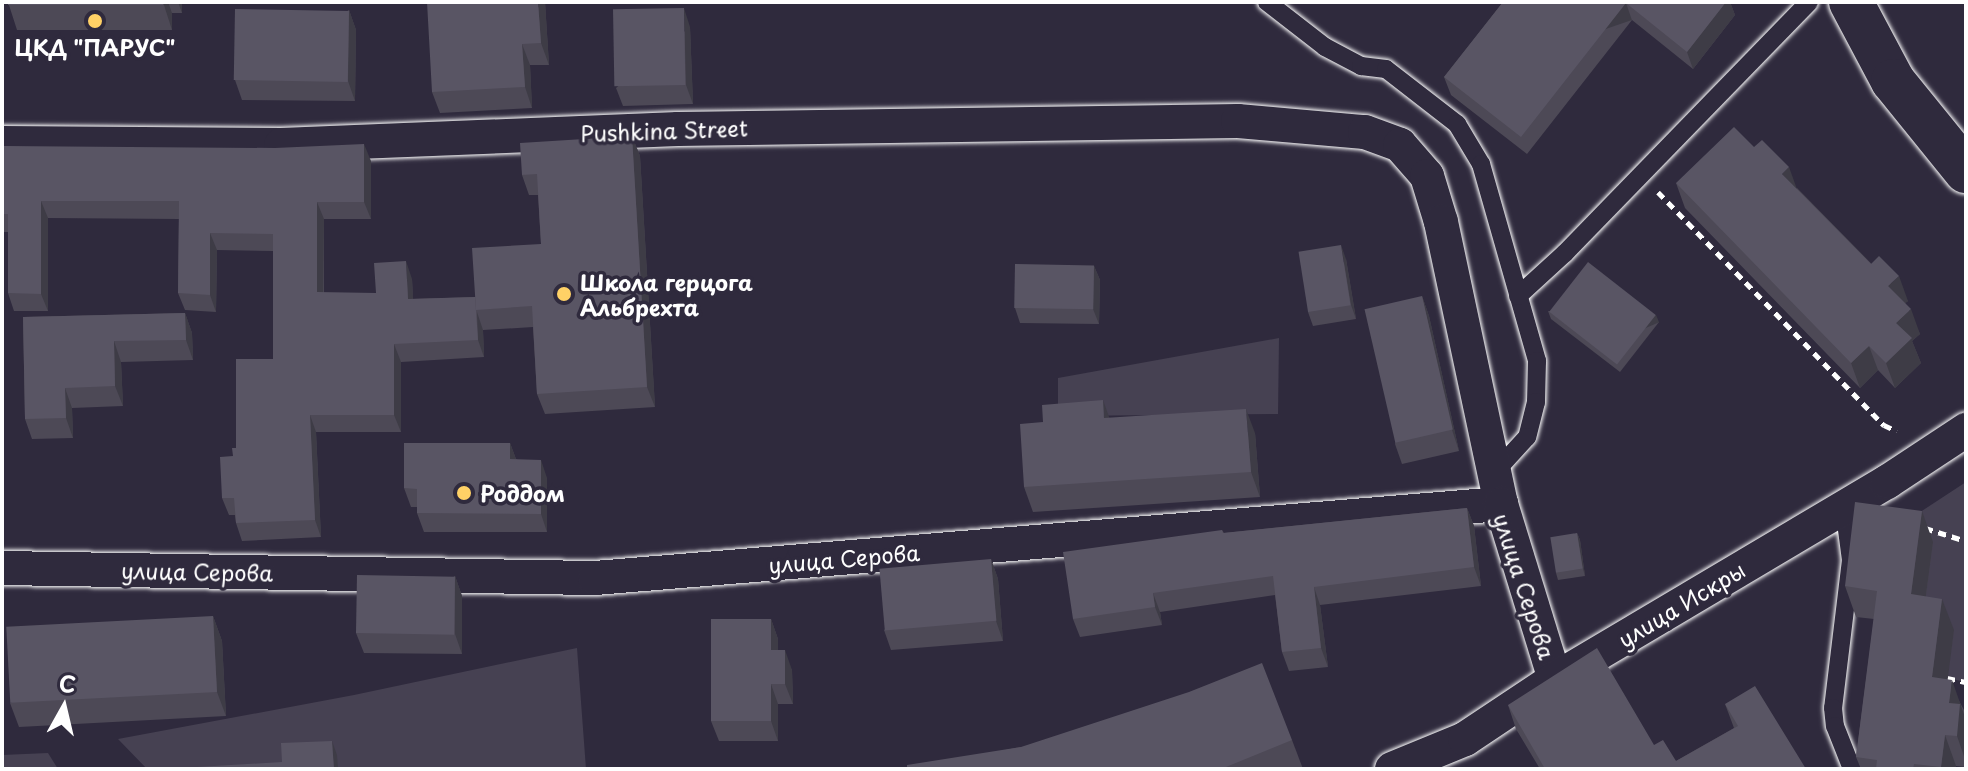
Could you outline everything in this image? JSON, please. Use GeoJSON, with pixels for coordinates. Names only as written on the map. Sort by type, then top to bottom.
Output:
{"type":"FeatureCollection","features":[{"type":"Feature","properties":{"kind":"main road"},"geometry":{"type":"LineString","coordinates":[[1853,3],[1893,81],[1966,171]]}},
{"type":"Feature","properties":{"kind":"street","name":"Pushkina Street"},"geometry":{"type":"LineString","coordinates":[[2,143],[281,145],[678,129],[1238,121],[1365,132],[1400,145],[1427,176],[1441,222],[1497,489]]}},
{"type":"Feature","properties":{"kind":"street","name":"улица Искры"},"geometry":{"type":"LineString","coordinates":[[1392,769],[1465,739],[1555,679],[1844,507],[1966,430]]}},
{"type":"Feature","properties":{"kind":"street","name":"улица Серова"},"geometry":{"type":"LineString","coordinates":[[2,568],[595,578],[1497,489],[1555,679]]}},
{"type":"Feature","properties":{"kind":"lane"},"geometry":{"type":"LineString","coordinates":[[1518,296],[1809,2]]}},
{"type":"Feature","properties":{"kind":"lane"},"geometry":{"type":"LineString","coordinates":[[1278,5],[1325,47],[1361,66],[1386,69],[1457,124],[1481,164],[1537,361],[1536,402],[1527,437],[1497,489]]}},
{"type":"Feature","properties":{"kind":"lane"},"geometry":{"type":"LineString","coordinates":[[1844,507],[1851,560],[1833,708],[1835,726],[1852,769]]}},
{"type":"Feature","properties":{"kind":"path"},"geometry":{"type":"LineString","coordinates":[[1642,174],[1884,425],[1897,431]]}},
{"type":"Feature","properties":{"kind":"path"},"geometry":{"type":"LineString","coordinates":[[1917,526],[1966,541]]}},
{"type":"Feature","properties":{"kind":"path"},"geometry":{"type":"LineString","coordinates":[[1947,678],[1966,682]]}},
{"type":"Feature","properties":{"kind":"shaded area"},"geometry":{"type":"Polygon","coordinates":[[[1279,338],[1278,414],[1058,416],[1058,378],[1279,338]]]}},
{"type":"Feature","properties":{"kind":"shaded area"},"geometry":{"type":"Polygon","coordinates":[[[1966,482],[1966,682],[1947,678],[1953,630],[1922,625],[1905,522],[1966,482]]]}},
{"type":"Feature","properties":{"kind":"shaded area"},"geometry":{"type":"Polygon","coordinates":[[[577,648],[586,769],[147,769],[118,739],[354,695],[577,648]]]}},
{"type":"Feature","properties":{"kind":"shaded area"},"geometry":{"type":"Polygon","coordinates":[[[48,753],[58,769],[2,769],[2,755],[48,753]]]}},
{"type":"Feature","properties":{"kind":"building"},"geometry":{"type":"Polygon","coordinates":[[[8,2],[163,2],[163,5],[8,5],[8,2]]]}},
{"type":"Feature","properties":{"kind":"building"},"geometry":{"type":"Polygon","coordinates":[[[427,2],[538,2],[541,43],[522,44],[525,87],[432,92],[427,2]]]}},
{"type":"Feature","properties":{"kind":"building"},"geometry":{"type":"Polygon","coordinates":[[[1503,2],[1726,2],[1687,52],[1626,3],[1521,137],[1444,77],[1503,2]]]}},
{"type":"Feature","properties":{"kind":"building"},"geometry":{"type":"Polygon","coordinates":[[[684,8],[685,85],[614,86],[613,9],[684,8]]]}},
{"type":"Feature","properties":{"kind":"building"},"geometry":{"type":"Polygon","coordinates":[[[235,9],[349,11],[348,82],[234,80],[235,9]]]}},
{"type":"Feature","properties":{"kind":"building"},"geometry":{"type":"Polygon","coordinates":[[[1734,127],[1754,147],[1762,140],[1789,167],[1782,174],[1871,264],[1879,256],[1899,276],[1888,286],[1911,309],[1896,323],[1912,338],[1886,363],[1869,346],[1851,363],[1676,183],[1734,127]]]}},
{"type":"Feature","properties":{"kind":"building","name":"Школа герцога Альбрехта"},"geometry":{"type":"Polygon","coordinates":[[[632,136],[647,387],[537,394],[532,306],[476,310],[472,248],[541,244],[537,174],[522,175],[520,143],[632,136]]]}},
{"type":"Feature","properties":{"kind":"building"},"geometry":{"type":"Polygon","coordinates":[[[364,144],[364,202],[317,202],[317,292],[376,293],[374,263],[406,261],[408,299],[475,297],[478,340],[394,344],[394,415],[310,415],[315,520],[236,523],[234,498],[222,498],[220,457],[233,456],[232,448],[236,448],[236,359],[273,359],[273,234],[210,233],[210,295],[178,293],[179,201],[41,201],[41,294],[8,293],[8,214],[2,214],[2,146],[275,148],[364,144]]]}},
{"type":"Feature","properties":{"kind":"building"},"geometry":{"type":"Polygon","coordinates":[[[1341,245],[1351,305],[1308,312],[1299,252],[1341,245]]]}},
{"type":"Feature","properties":{"kind":"building"},"geometry":{"type":"Polygon","coordinates":[[[1588,262],[1656,315],[1617,365],[1549,312],[1588,262]]]}},
{"type":"Feature","properties":{"kind":"building"},"geometry":{"type":"Polygon","coordinates":[[[1015,264],[1094,265],[1093,309],[1014,308],[1015,264]]]}},
{"type":"Feature","properties":{"kind":"building"},"geometry":{"type":"Polygon","coordinates":[[[1422,296],[1453,429],[1395,443],[1365,309],[1422,296]]]}},
{"type":"Feature","properties":{"kind":"building"},"geometry":{"type":"Polygon","coordinates":[[[185,313],[186,340],[114,341],[115,386],[65,388],[66,418],[25,419],[23,317],[185,313]]]}},
{"type":"Feature","properties":{"kind":"building"},"geometry":{"type":"Polygon","coordinates":[[[1103,400],[1104,418],[1246,409],[1251,472],[1024,487],[1020,424],[1043,422],[1042,405],[1103,400]]]}},
{"type":"Feature","properties":{"kind":"building"},"geometry":{"type":"Polygon","coordinates":[[[404,443],[510,443],[510,459],[541,460],[541,514],[417,513],[417,489],[404,488],[404,443]]]}},
{"type":"Feature","properties":{"kind":"building"},"geometry":{"type":"Polygon","coordinates":[[[1855,502],[1922,511],[1911,594],[1942,599],[1932,677],[1952,680],[1949,703],[1960,704],[1957,736],[1945,735],[1941,767],[1914,764],[1913,769],[1876,769],[1877,760],[1856,757],[1877,591],[1845,586],[1855,502]]]}},
{"type":"Feature","properties":{"kind":"building"},"geometry":{"type":"Polygon","coordinates":[[[1467,508],[1474,567],[1314,587],[1321,648],[1282,652],[1273,576],[1153,593],[1155,607],[1073,619],[1063,552],[1222,530],[1223,533],[1467,508]]]}},
{"type":"Feature","properties":{"kind":"building"},"geometry":{"type":"Polygon","coordinates":[[[1577,533],[1583,569],[1556,573],[1550,537],[1577,533]]]}},
{"type":"Feature","properties":{"kind":"building"},"geometry":{"type":"Polygon","coordinates":[[[991,559],[996,621],[885,631],[879,569],[991,559]]]}},
{"type":"Feature","properties":{"kind":"building"},"geometry":{"type":"Polygon","coordinates":[[[357,575],[455,577],[454,635],[356,633],[357,575]]]}},
{"type":"Feature","properties":{"kind":"building"},"geometry":{"type":"Polygon","coordinates":[[[213,616],[217,692],[10,703],[6,627],[213,616]]]}},
{"type":"Feature","properties":{"kind":"building"},"geometry":{"type":"Polygon","coordinates":[[[711,619],[771,619],[771,650],[785,650],[785,684],[771,684],[771,721],[711,721],[711,619]]]}},
{"type":"Feature","properties":{"kind":"building"},"geometry":{"type":"Polygon","coordinates":[[[1597,648],[1654,745],[1663,740],[1676,761],[1738,726],[1725,704],[1755,686],[1806,769],[1545,769],[1508,705],[1597,648]]]}},
{"type":"Feature","properties":{"kind":"building"},"geometry":{"type":"Polygon","coordinates":[[[1262,663],[1292,740],[1221,769],[907,769],[907,765],[1021,747],[1189,692],[1262,663]]]}},
{"type":"Feature","properties":{"kind":"building"},"geometry":{"type":"Polygon","coordinates":[[[332,741],[334,769],[163,769],[282,762],[281,743],[332,741]]]}},
{"type":"Feature","properties":{"kind":"place","name":"ЦКД \"ПАРУС\""},"geometry":{"type":"Point","coordinates":[95,21]}},
{"type":"Feature","properties":{"kind":"place","name":"Школа герцога Альбрехта"},"geometry":{"type":"Point","coordinates":[564,294]}},
{"type":"Feature","properties":{"kind":"place","name":"Роддом"},"geometry":{"type":"Point","coordinates":[464,493]}}]}
